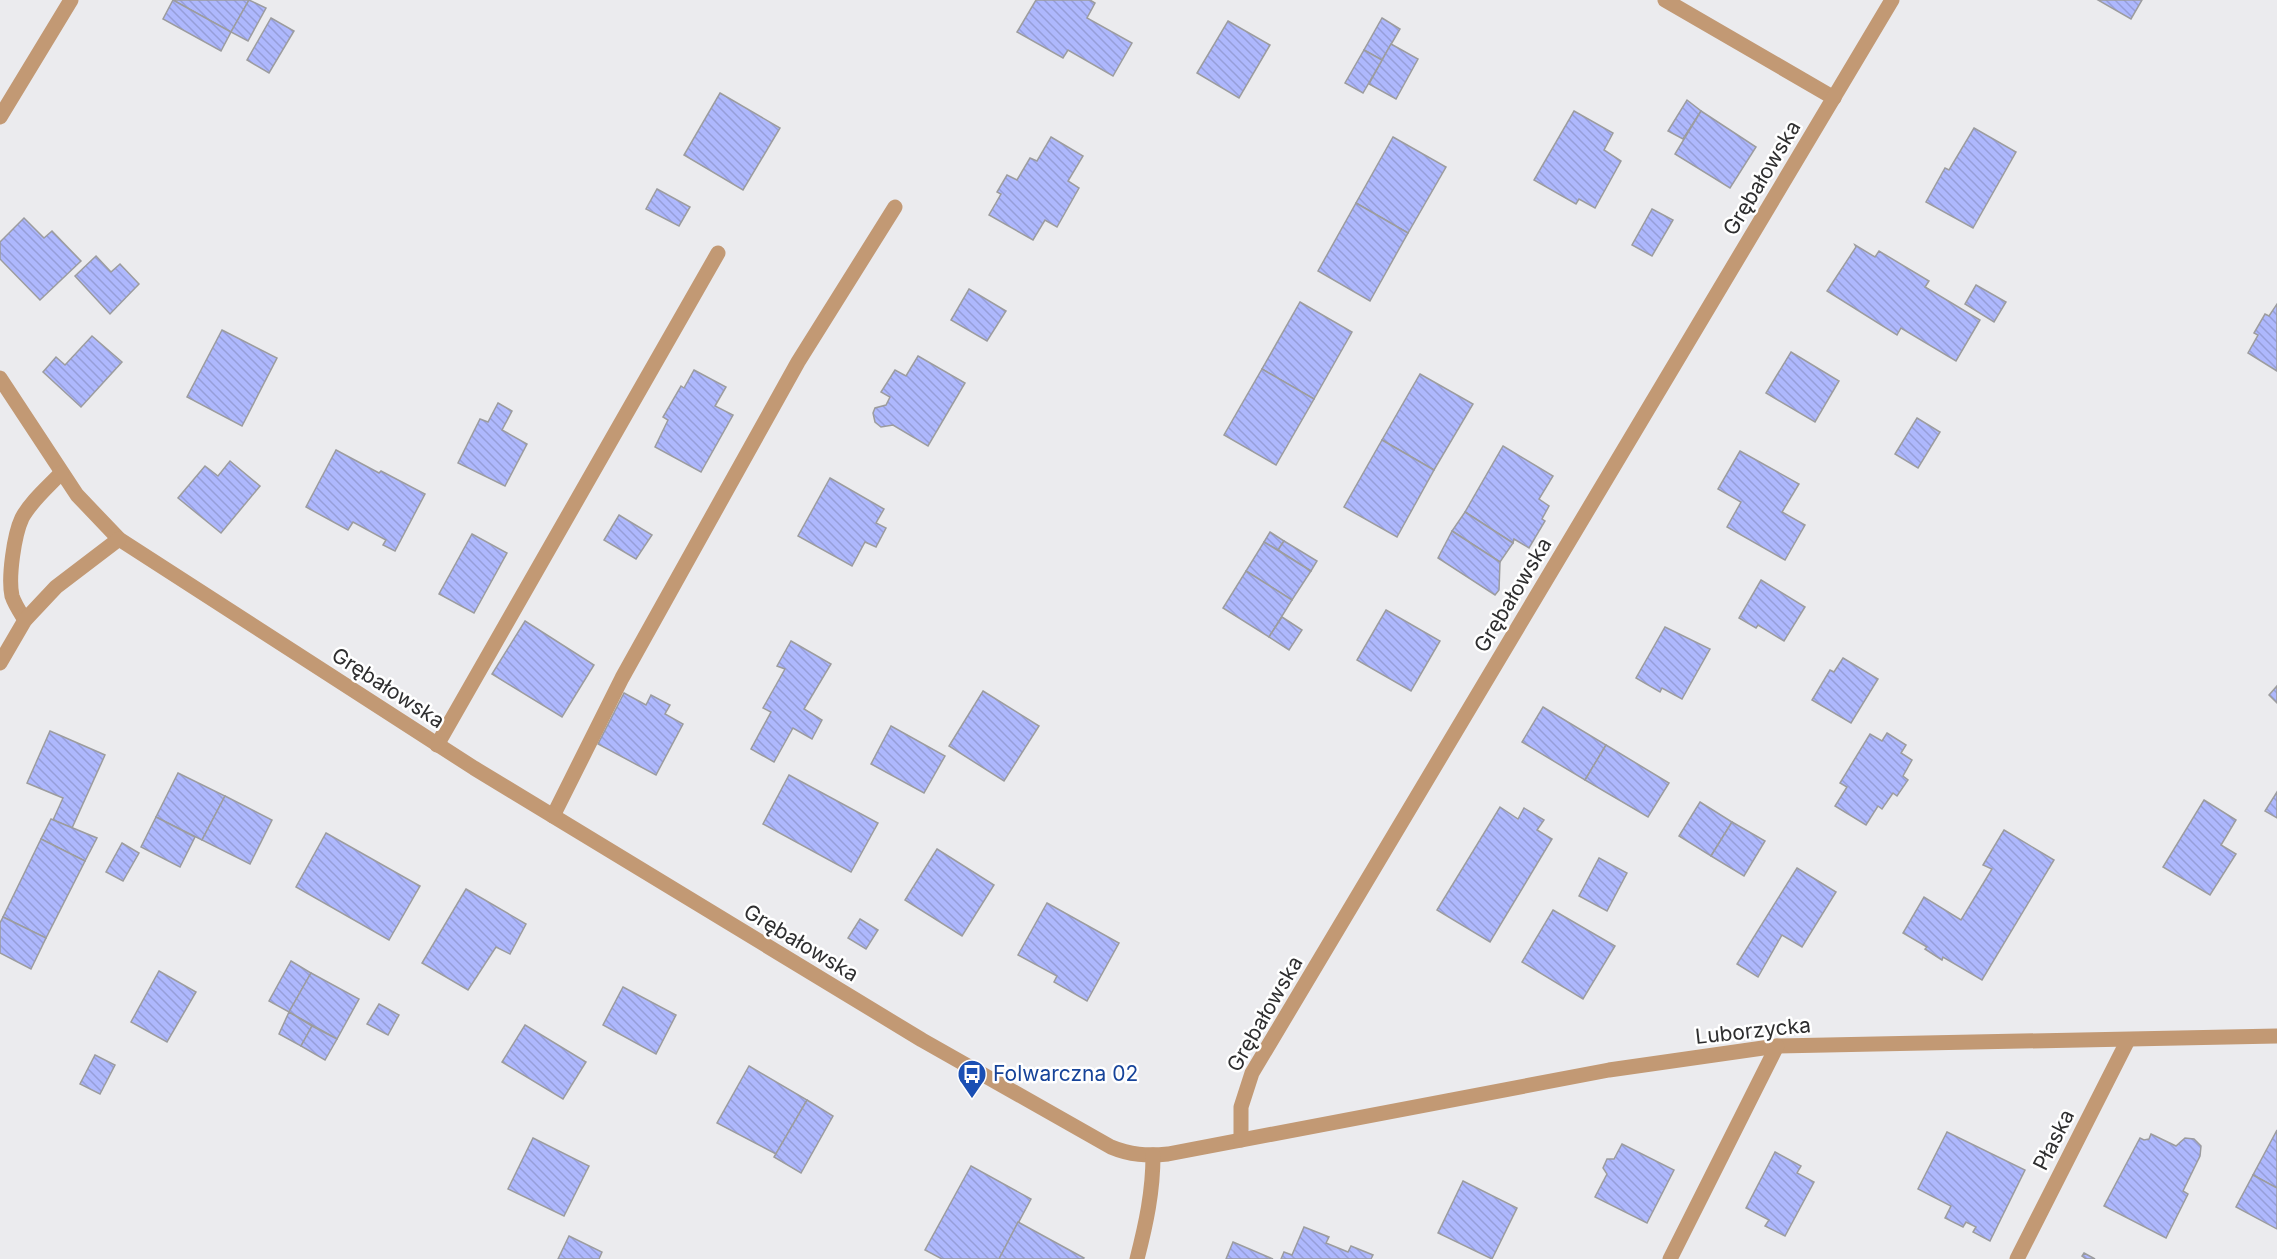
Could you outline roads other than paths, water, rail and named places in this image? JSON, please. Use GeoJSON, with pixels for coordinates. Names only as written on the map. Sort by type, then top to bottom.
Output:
{"type":"FeatureCollection","features":[{"type":"Feature","properties":{"kind":"street"},"geometry":{"type":"LineString","coordinates":[[0,117],[71,0]]}},
{"type":"Feature","properties":{"kind":"street"},"geometry":{"type":"LineString","coordinates":[[1665,0],[1834,98]]}},
{"type":"Feature","properties":{"kind":"street","name":"Grębałowska"},"geometry":{"type":"LineString","coordinates":[[0,378],[62,473],[97,518],[119,539],[437,744],[554,816],[941,1051],[1110,1147],[1125,1153],[1152,1155],[1241,1140],[1241,1107],[1252,1073],[1892,0]]}},
{"type":"Feature","properties":{"kind":"street"},"geometry":{"type":"LineString","coordinates":[[554,816],[622,678],[798,362],[895,207]]}},
{"type":"Feature","properties":{"kind":"street"},"geometry":{"type":"LineString","coordinates":[[437,744],[718,253]]}},
{"type":"Feature","properties":{"kind":"street"},"geometry":{"type":"LineString","coordinates":[[25,620],[17,608],[10,587],[16,536],[22,519],[34,501],[62,473]]}},
{"type":"Feature","properties":{"kind":"street"},"geometry":{"type":"LineString","coordinates":[[0,663],[25,620],[56,587],[119,539]]}},
{"type":"Feature","properties":{"kind":"street","name":"Luborzycka"},"geometry":{"type":"LineString","coordinates":[[1241,1140],[1609,1070],[1777,1046],[2277,1036]]}},
{"type":"Feature","properties":{"kind":"street","name":"Płaska"},"geometry":{"type":"LineString","coordinates":[[2017,1259],[2128,1040]]}},
{"type":"Feature","properties":{"kind":"street"},"geometry":{"type":"LineString","coordinates":[[1670,1259],[1777,1046]]}},
{"type":"Feature","properties":{"kind":"street"},"geometry":{"type":"LineString","coordinates":[[1137,1259],[1150,1210],[1153,1183],[1152,1155]]}},
{"type":"Feature","properties":{"kind":"place","name":"Folwarczna 02"},"geometry":{"type":"Point","coordinates":[972,1100]}}]}
